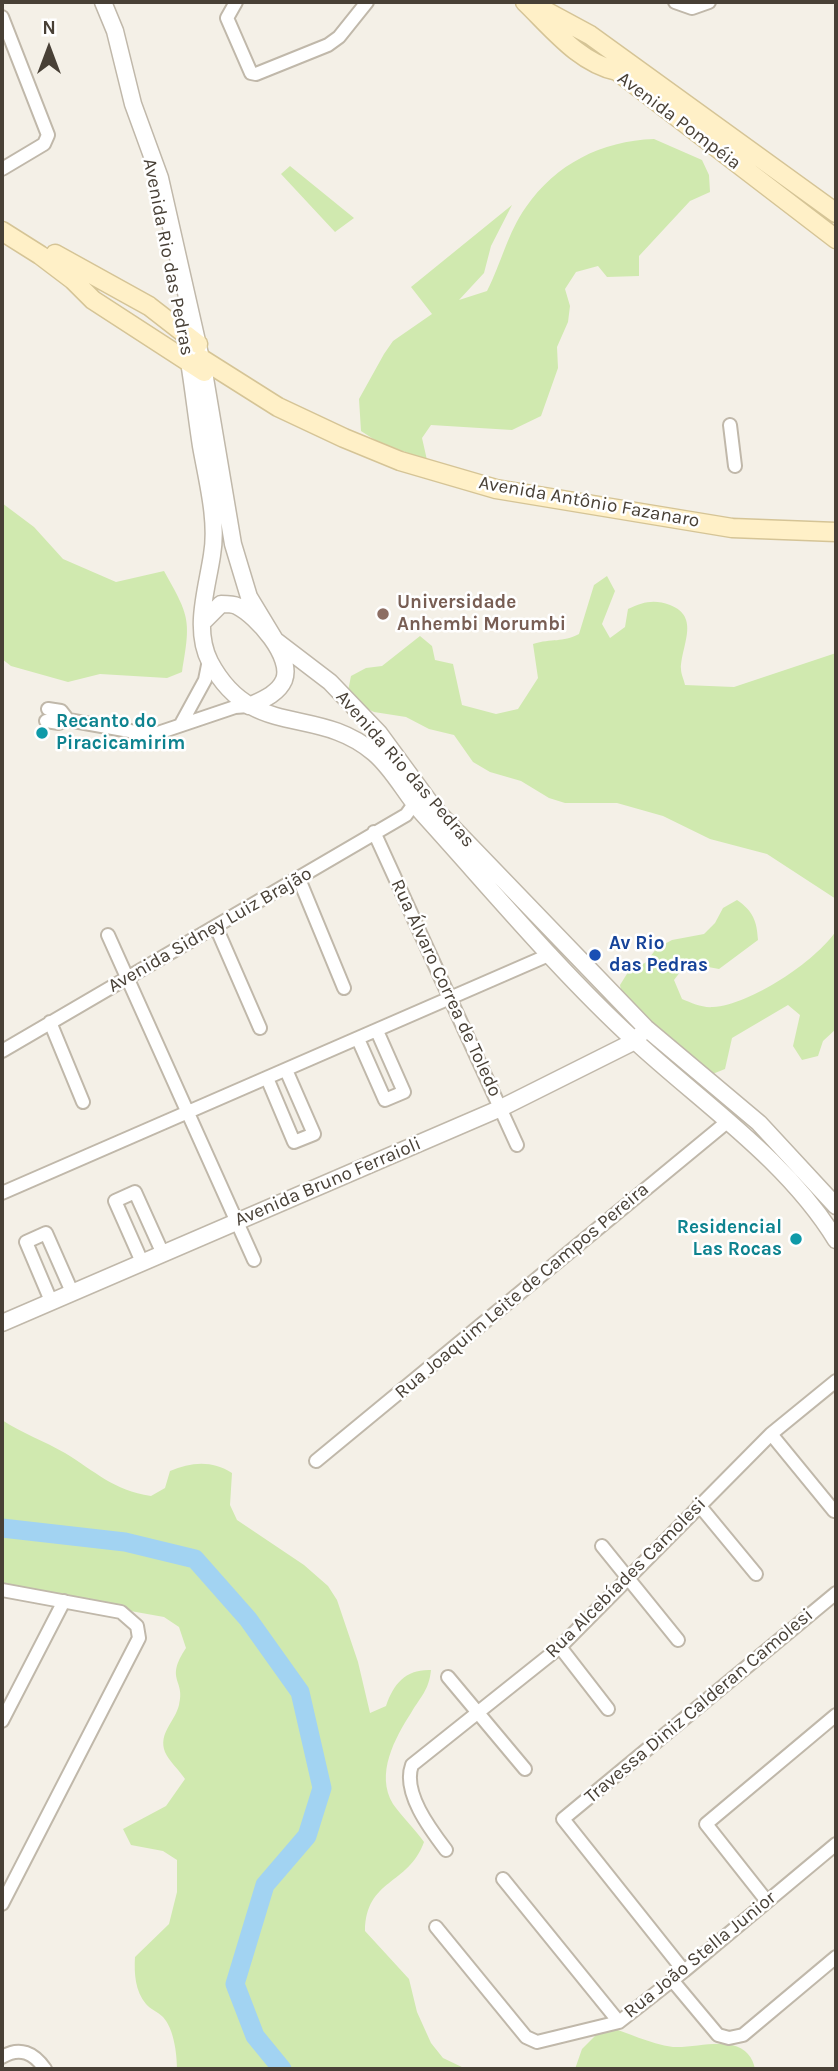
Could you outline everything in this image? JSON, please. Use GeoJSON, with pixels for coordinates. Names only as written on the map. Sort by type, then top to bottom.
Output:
{"type":"FeatureCollection","features":[{"type":"Feature","properties":{"kind":"main road","name":"Avenida Pompéia"},"geometry":{"type":"LineString","coordinates":[[527,2],[590,35],[836,213]]}},
{"type":"Feature","properties":{"kind":"main road","name":"Avenida Pompéia"},"geometry":{"type":"LineString","coordinates":[[527,2],[570,46],[600,68],[617,71],[835,238]]}},
{"type":"Feature","properties":{"kind":"main road"},"geometry":{"type":"LineString","coordinates":[[741,167],[741,159],[753,152]]}},
{"type":"Feature","properties":{"kind":"main road","name":"Avenida Antônio Fazanaro"},"geometry":{"type":"LineString","coordinates":[[2,220],[69,263],[149,306],[195,354]]}},
{"type":"Feature","properties":{"kind":"main road","name":"Avenida Antônio Fazanaro"},"geometry":{"type":"LineString","coordinates":[[2,231],[40,255],[107,308],[139,328],[195,354],[278,407],[400,461],[496,489],[732,528],[836,532]]}},
{"type":"Feature","properties":{"kind":"main road"},"geometry":{"type":"LineString","coordinates":[[107,308],[121,305],[123,290]]}},
{"type":"Feature","properties":{"kind":"main road"},"geometry":{"type":"LineString","coordinates":[[139,328],[139,315],[149,306]]}},
{"type":"Feature","properties":{"kind":"street","name":"Avenida Rio das Pedras"},"geometry":{"type":"LineString","coordinates":[[103,2],[147,146],[195,354],[233,544],[249,597],[275,640],[330,682],[363,716],[434,808],[646,1028],[759,1123],[836,1206]]}},
{"type":"Feature","properties":{"kind":"street"},"geometry":{"type":"LineString","coordinates":[[236,2],[227,18],[251,73],[256,74],[328,46],[339,37],[367,2]]}},
{"type":"Feature","properties":{"kind":"street"},"geometry":{"type":"LineString","coordinates":[[675,2],[692,8],[709,2]]}},
{"type":"Feature","properties":{"kind":"street"},"geometry":{"type":"LineString","coordinates":[[2,17],[47,126],[48,135],[44,144],[2,169]]}},
{"type":"Feature","properties":{"kind":"street","name":"Avenida Rio das Pedras"},"geometry":{"type":"LineString","coordinates":[[181,723],[205,680],[209,660],[203,622],[213,551],[195,354]]}},
{"type":"Feature","properties":{"kind":"street"},"geometry":{"type":"LineString","coordinates":[[730,425],[735,466]]}},
{"type":"Feature","properties":{"kind":"street"},"geometry":{"type":"LineString","coordinates":[[47,715],[59,723],[68,720],[152,735],[181,723],[249,706],[276,691],[285,677],[286,669],[275,640],[237,606],[220,604],[203,622]]}},
{"type":"Feature","properties":{"kind":"street","name":"Avenida Rio das Pedras"},"geometry":{"type":"LineString","coordinates":[[209,660],[219,676],[249,706],[268,716],[324,724],[343,732],[384,762],[414,804],[551,954],[635,1041],[727,1122],[800,1193],[836,1240]]}},
{"type":"Feature","properties":{"kind":"street","name":"Avenida Sidney Luiz Brajão"},"geometry":{"type":"LineString","coordinates":[[2,1051],[299,879],[406,814],[414,804]]}},
{"type":"Feature","properties":{"kind":"street","name":"Rua Álvaro Correa de Toledo"},"geometry":{"type":"LineString","coordinates":[[374,832],[517,1145]]}},
{"type":"Feature","properties":{"kind":"street"},"geometry":{"type":"LineString","coordinates":[[299,879],[344,988]]}},
{"type":"Feature","properties":{"kind":"street"},"geometry":{"type":"LineString","coordinates":[[216,927],[260,1028]]}},
{"type":"Feature","properties":{"kind":"street"},"geometry":{"type":"LineString","coordinates":[[108,935],[254,1260]]}},
{"type":"Feature","properties":{"kind":"street"},"geometry":{"type":"LineString","coordinates":[[2,1193],[551,954]]}},
{"type":"Feature","properties":{"kind":"street"},"geometry":{"type":"LineString","coordinates":[[50,1022],[83,1102]]}},
{"type":"Feature","properties":{"kind":"street","name":"Avenida Bruno Ferraioli"},"geometry":{"type":"LineString","coordinates":[[2,1323],[501,1108],[635,1041],[646,1028]]}},
{"type":"Feature","properties":{"kind":"street"},"geometry":{"type":"LineString","coordinates":[[358,1039],[384,1100],[404,1092],[377,1031]]}},
{"type":"Feature","properties":{"kind":"street"},"geometry":{"type":"LineString","coordinates":[[267,1078],[294,1142],[314,1134],[286,1070]]}},
{"type":"Feature","properties":{"kind":"street","name":"Rua Joaquim Leite de Campos Pereira"},"geometry":{"type":"LineString","coordinates":[[317,1461],[727,1122]]}},
{"type":"Feature","properties":{"kind":"street"},"geometry":{"type":"LineString","coordinates":[[142,1262],[115,1201],[135,1192],[163,1254]]}},
{"type":"Feature","properties":{"kind":"street"},"geometry":{"type":"LineString","coordinates":[[51,1301],[26,1241],[47,1233],[72,1293]]}},
{"type":"Feature","properties":{"kind":"street","name":"Rua Alcebíades Camolesi"},"geometry":{"type":"LineString","coordinates":[[444,1847],[410,1789],[408,1776],[420,1756],[560,1647],[771,1434],[836,1381]]}},
{"type":"Feature","properties":{"kind":"street"},"geometry":{"type":"LineString","coordinates":[[771,1434],[834,1511]]}},
{"type":"Feature","properties":{"kind":"street"},"geometry":{"type":"LineString","coordinates":[[699,1505],[756,1574]]}},
{"type":"Feature","properties":{"kind":"street"},"geometry":{"type":"LineString","coordinates":[[602,1546],[678,1640]]}},
{"type":"Feature","properties":{"kind":"street"},"geometry":{"type":"LineString","coordinates":[[2,1590],[121,1612],[137,1626],[139,1638],[2,1904]]}},
{"type":"Feature","properties":{"kind":"street","name":"Travessa Diniz Calderan Camolesi"},"geometry":{"type":"LineString","coordinates":[[684,1971],[563,1819],[836,1593]]}},
{"type":"Feature","properties":{"kind":"street"},"geometry":{"type":"LineString","coordinates":[[2,1721],[64,1601]]}},
{"type":"Feature","properties":{"kind":"street"},"geometry":{"type":"LineString","coordinates":[[560,1647],[608,1709]]}},
{"type":"Feature","properties":{"kind":"street"},"geometry":{"type":"LineString","coordinates":[[448,1677],[524,1769]]}},
{"type":"Feature","properties":{"kind":"street"},"geometry":{"type":"LineString","coordinates":[[766,1900],[706,1824],[836,1715]]}},
{"type":"Feature","properties":{"kind":"street","name":"Rua João Stella Junior"},"geometry":{"type":"LineString","coordinates":[[436,1927],[526,2037],[537,2042],[619,2022],[836,1844]]}},
{"type":"Feature","properties":{"kind":"street"},"geometry":{"type":"LineString","coordinates":[[503,1879],[619,2022]]}},
{"type":"Feature","properties":{"kind":"street"},"geometry":{"type":"LineString","coordinates":[[672,1980],[718,2035],[729,2038],[743,2035],[836,1957]]}},
{"type":"Feature","properties":{"kind":"street"},"geometry":{"type":"LineString","coordinates":[[2,2057],[11,2052],[26,2052],[37,2057],[45,2069]]}},
{"type":"Feature","properties":{"kind":"green space"},"geometry":{"type":"Polygon","coordinates":[[[654,139],[702,160],[709,175],[710,192],[690,201],[639,256],[639,276],[607,277],[598,266],[576,272],[565,289],[570,306],[568,322],[557,347],[558,368],[541,416],[512,430],[431,425],[422,438],[427,460],[378,442],[361,431],[359,399],[384,354],[393,341],[432,314],[411,287],[512,205],[491,246],[484,273],[459,300],[487,291],[520,217],[551,179],[566,167],[598,150],[616,144],[654,139]]]}},
{"type":"Feature","properties":{"kind":"green space"},"geometry":{"type":"Polygon","coordinates":[[[290,166],[354,218],[335,232],[281,174],[290,166]]]}},
{"type":"Feature","properties":{"kind":"green space"},"geometry":{"type":"Polygon","coordinates":[[[2,503],[34,527],[63,559],[116,582],[164,571],[186,619],[187,641],[182,672],[167,678],[100,674],[68,682],[11,666],[2,659],[2,503]]]}},
{"type":"Feature","properties":{"kind":"green space"},"geometry":{"type":"Polygon","coordinates":[[[607,576],[615,591],[602,624],[610,638],[625,627],[628,609],[644,603],[659,602],[670,605],[685,617],[687,633],[681,669],[685,685],[734,687],[836,653],[836,899],[767,854],[710,839],[663,816],[617,803],[565,803],[549,798],[521,781],[490,772],[473,762],[454,735],[429,729],[406,717],[374,712],[359,705],[348,691],[351,676],[366,668],[382,666],[420,636],[432,646],[435,660],[453,664],[462,705],[496,714],[518,709],[538,678],[533,644],[567,639],[579,634],[594,585],[607,576]]]}},
{"type":"Feature","properties":{"kind":"green space"},"geometry":{"type":"Polygon","coordinates":[[[737,900],[753,917],[758,940],[719,969],[687,963],[674,980],[682,999],[709,1007],[745,999],[798,968],[836,931],[836,1029],[823,1041],[818,1056],[802,1060],[793,1046],[800,1015],[788,1005],[732,1038],[725,1069],[710,1075],[623,1001],[620,985],[630,969],[645,963],[657,948],[672,940],[704,934],[715,923],[723,908],[737,900]]]}},
{"type":"Feature","properties":{"kind":"green space"},"geometry":{"type":"Polygon","coordinates":[[[2,1420],[65,1453],[115,1485],[151,1496],[165,1488],[170,1471],[186,1466],[209,1464],[232,1473],[230,1505],[237,1520],[304,1565],[328,1586],[337,1600],[358,1662],[370,1713],[386,1706],[402,1679],[415,1672],[431,1670],[426,1688],[389,1757],[386,1781],[393,1804],[424,1842],[408,1867],[372,1901],[365,1931],[409,1979],[417,2012],[431,2043],[443,2058],[466,2069],[177,2069],[175,2049],[167,2022],[148,2006],[139,1993],[135,1957],[169,1924],[177,1892],[177,1860],[163,1851],[131,1845],[123,1829],[166,1806],[185,1779],[165,1752],[163,1745],[165,1733],[179,1705],[180,1690],[176,1674],[186,1648],[179,1627],[164,1617],[2,1588],[2,1420]]]}},
{"type":"Feature","properties":{"kind":"green space"},"geometry":{"type":"Polygon","coordinates":[[[605,2026],[673,2047],[732,2045],[748,2054],[755,2069],[575,2069],[582,2049],[605,2026]]]}},
{"type":"Feature","properties":{"kind":"waterway"},"geometry":{"type":"LineString","coordinates":[[2,1528],[125,1542],[195,1559],[248,1619],[300,1692],[322,1788],[307,1836],[265,1885],[235,1984],[255,2036],[282,2069]]}},
{"type":"Feature","properties":{"kind":"place","name":"Universidade Anhembi Morumbi"},"geometry":{"type":"Point","coordinates":[383,614]}},
{"type":"Feature","properties":{"kind":"place","name":"Recanto do Piracicamirim"},"geometry":{"type":"Point","coordinates":[42,733]}},
{"type":"Feature","properties":{"kind":"place","name":"Av Rio das Pedras"},"geometry":{"type":"Point","coordinates":[595,955]}},
{"type":"Feature","properties":{"kind":"place","name":"Residencial Las Rocas"},"geometry":{"type":"Point","coordinates":[796,1239]}}]}
